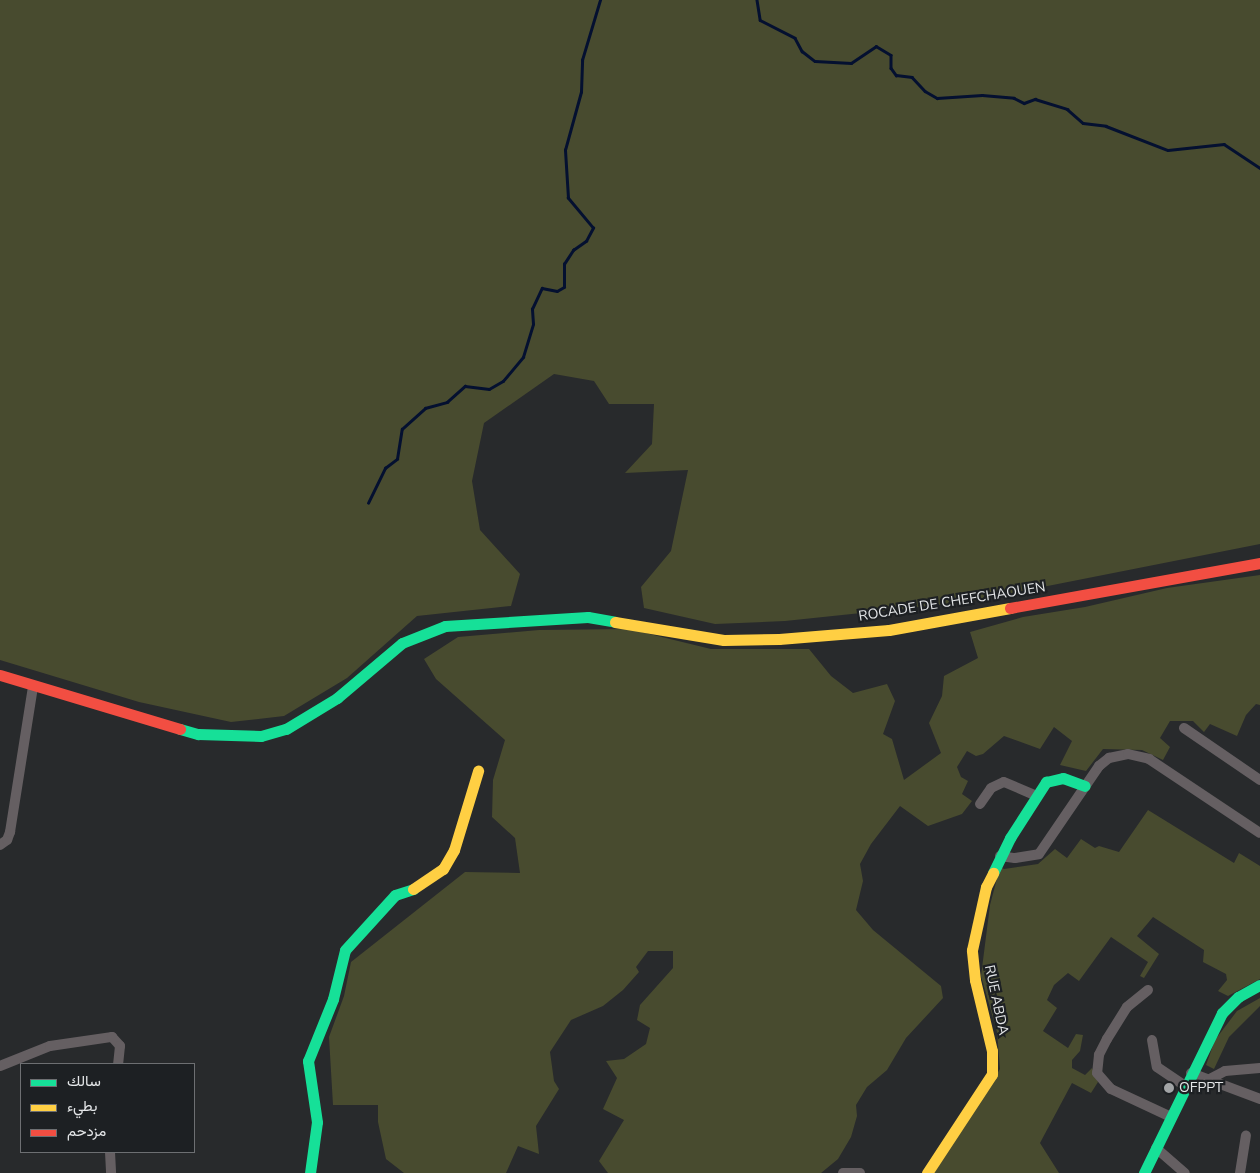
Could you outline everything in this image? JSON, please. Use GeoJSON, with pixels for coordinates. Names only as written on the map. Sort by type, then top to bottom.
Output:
{"type":"FeatureCollection","features":[{"type":"Feature","properties":{"kind":"main road","name":"ROCADE DE CHEFCHAOUEN"},"geometry":{"type":"LineString","coordinates":[[0,675],[198,734],[261,736],[286,729],[310,716],[337,698],[402,643],[445,626],[588,617],[724,640],[779,639],[889,630],[1260,563]]}},
{"type":"Feature","properties":{"kind":"main road"},"geometry":{"type":"LineString","coordinates":[[310,1173],[317,1122],[308,1060],[333,999],[345,950],[360,937],[371,920],[395,895],[420,886],[443,870],[454,850],[478,771]]}},
{"type":"Feature","properties":{"kind":"main road","name":"RUE ABDA"},"geometry":{"type":"LineString","coordinates":[[928,1173],[992,1074],[992,1051],[974,980],[972,950],[981,900],[1000,856],[1035,795],[1052,779],[1067,779],[1085,786]]}},
{"type":"Feature","properties":{"kind":"main road"},"geometry":{"type":"LineString","coordinates":[[1144,1173],[1191,1073],[1222,1013],[1238,997],[1260,985]]}},
{"type":"Feature","properties":{"kind":"street"},"geometry":{"type":"LineString","coordinates":[[0,845],[10,832],[33,686]]}},
{"type":"Feature","properties":{"kind":"street"},"geometry":{"type":"LineString","coordinates":[[1184,728],[1260,780]]}},
{"type":"Feature","properties":{"kind":"street"},"geometry":{"type":"LineString","coordinates":[[1000,856],[1020,858],[1039,854],[1085,786],[1110,758],[1128,754],[1142,756],[1260,833]]}},
{"type":"Feature","properties":{"kind":"street"},"geometry":{"type":"LineString","coordinates":[[980,804],[990,788],[1004,782],[1035,795]]}},
{"type":"Feature","properties":{"kind":"street"},"geometry":{"type":"LineString","coordinates":[[1148,990],[1127,1006],[1099,1055],[1097,1073],[1110,1089],[1171,1117]]}},
{"type":"Feature","properties":{"kind":"street"},"geometry":{"type":"LineString","coordinates":[[0,1066],[50,1046],[112,1037],[120,1046],[118,1063]]}},
{"type":"Feature","properties":{"kind":"street"},"geometry":{"type":"LineString","coordinates":[[1152,1040],[1157,1067],[1185,1086]]}},
{"type":"Feature","properties":{"kind":"street"},"geometry":{"type":"LineString","coordinates":[[1208,1080],[1225,1070],[1260,1068]]}},
{"type":"Feature","properties":{"kind":"street"},"geometry":{"type":"LineString","coordinates":[[1191,1073],[1260,1099]]}},
{"type":"Feature","properties":{"kind":"street"},"geometry":{"type":"LineString","coordinates":[[1240,1173],[1246,1136]]}},
{"type":"Feature","properties":{"kind":"street"},"geometry":{"type":"LineString","coordinates":[[1156,1148],[1185,1173]]}},
{"type":"Feature","properties":{"kind":"street"},"geometry":{"type":"LineString","coordinates":[[110,1153],[111,1173]]}},
{"type":"Feature","properties":{"kind":"street"},"geometry":{"type":"LineString","coordinates":[[843,1173],[860,1173]]}},
{"type":"Feature","properties":{"kind":"green space"},"geometry":{"type":"Polygon","coordinates":[[[0,0],[1260,0],[1260,544],[966,602],[785,621],[715,624],[644,608],[641,587],[671,551],[688,470],[625,473],[652,444],[654,404],[609,404],[594,381],[554,374],[484,423],[472,481],[480,530],[520,574],[511,606],[417,616],[347,678],[284,716],[231,722],[139,702],[0,660],[0,0]]]}},
{"type":"Feature","properties":{"kind":"green space"},"geometry":{"type":"Polygon","coordinates":[[[1260,575],[1260,705],[1256,704],[1246,715],[1237,736],[1210,724],[1204,732],[1193,721],[1170,721],[1160,738],[1170,747],[1163,760],[1142,750],[1103,749],[1086,771],[1060,765],[1072,741],[1054,727],[1040,749],[1004,736],[983,754],[976,756],[967,751],[957,767],[961,777],[968,781],[962,794],[972,801],[962,814],[928,826],[900,806],[871,844],[860,864],[863,881],[856,910],[873,930],[941,986],[943,998],[906,1038],[887,1070],[867,1087],[856,1105],[857,1116],[851,1137],[838,1159],[821,1173],[608,1173],[599,1161],[624,1120],[603,1109],[617,1078],[606,1061],[624,1059],[646,1044],[650,1028],[637,1020],[640,1005],[673,968],[673,951],[648,951],[636,967],[639,972],[623,990],[603,1006],[571,1020],[550,1052],[554,1081],[559,1089],[536,1126],[539,1154],[518,1146],[506,1173],[404,1173],[386,1159],[378,1122],[378,1105],[333,1105],[329,1037],[344,996],[351,962],[465,872],[520,873],[515,838],[492,817],[493,780],[505,740],[436,679],[424,659],[458,637],[539,630],[629,629],[711,649],[809,649],[831,676],[853,693],[887,684],[895,701],[883,734],[892,739],[904,780],[941,753],[929,723],[942,696],[944,676],[978,658],[970,632],[1023,617],[1085,607],[1167,588],[1260,575]]]}},
{"type":"Feature","properties":{"kind":"green space"},"geometry":{"type":"Polygon","coordinates":[[[1148,810],[1234,863],[1239,853],[1260,866],[1260,979],[1228,996],[1218,991],[1227,980],[1226,974],[1203,962],[1204,950],[1153,917],[1137,936],[1159,954],[1144,978],[1140,976],[1148,962],[1111,937],[1079,981],[1068,973],[1054,985],[1047,1000],[1057,1008],[1043,1031],[1068,1048],[1076,1034],[1083,1035],[1080,1051],[1072,1060],[1072,1068],[1085,1075],[1092,1068],[1098,1082],[1091,1093],[1072,1083],[1040,1143],[1059,1173],[934,1173],[1000,1069],[997,1032],[981,976],[990,905],[1000,867],[1004,869],[1038,864],[1055,849],[1067,858],[1081,839],[1095,848],[1099,846],[1119,852],[1148,810]]]}},
{"type":"Feature","properties":{"kind":"green space"},"geometry":{"type":"Polygon","coordinates":[[[1260,998],[1260,1006],[1229,1037],[1214,1069],[1206,1065],[1215,1040],[1237,1011],[1260,998]]]}},
{"type":"Feature","properties":{"kind":"waterway"},"geometry":{"type":"LineString","coordinates":[[368,503],[385,468],[397,459],[402,429],[425,408],[447,402],[465,386],[489,389],[503,381],[523,357],[533,324],[532,309],[542,288],[557,291],[564,287],[564,264],[573,250],[586,241],[593,228],[568,198],[565,150],[581,92],[582,60],[600,0]]}},
{"type":"Feature","properties":{"kind":"waterway"},"geometry":{"type":"LineString","coordinates":[[757,0],[760,20],[795,38],[802,51],[815,61],[851,63],[876,46],[891,55],[891,68],[896,75],[912,77],[925,91],[937,98],[982,95],[1014,98],[1024,103],[1035,99],[1067,109],[1083,123],[1106,126],[1168,150],[1224,144],[1260,168]]}},
{"type":"Feature","properties":{"kind":"traffic: fast"},"geometry":{"type":"LineString","coordinates":[[180,729],[198,734],[261,736],[286,729],[337,698],[402,643],[445,626],[588,617],[615,622]]}},
{"type":"Feature","properties":{"kind":"traffic: fast"},"geometry":{"type":"LineString","coordinates":[[993,873],[1010,838],[1046,782],[1063,778],[1085,786]]}},
{"type":"Feature","properties":{"kind":"traffic: fast"},"geometry":{"type":"LineString","coordinates":[[310,1173],[317,1122],[308,1061],[333,999],[345,950],[395,895],[413,889]]}},
{"type":"Feature","properties":{"kind":"traffic: fast"},"geometry":{"type":"LineString","coordinates":[[1144,1173],[1222,1013],[1238,997],[1260,985]]}},
{"type":"Feature","properties":{"kind":"traffic: slow"},"geometry":{"type":"LineString","coordinates":[[615,622],[724,640],[779,639],[889,630],[1010,608]]}},
{"type":"Feature","properties":{"kind":"traffic: slow"},"geometry":{"type":"LineString","coordinates":[[413,889],[443,869],[454,850],[478,771]]}},
{"type":"Feature","properties":{"kind":"traffic: slow"},"geometry":{"type":"LineString","coordinates":[[927,1173],[992,1074],[992,1051],[975,980],[972,950],[986,887],[993,873]]}},
{"type":"Feature","properties":{"kind":"traffic: jam"},"geometry":{"type":"LineString","coordinates":[[1010,608],[1260,563]]}},
{"type":"Feature","properties":{"kind":"traffic: jam"},"geometry":{"type":"LineString","coordinates":[[0,675],[180,729]]}},
{"type":"Feature","properties":{"kind":"place","name":"OFPPT"},"geometry":{"type":"Point","coordinates":[1169,1088]}}]}
